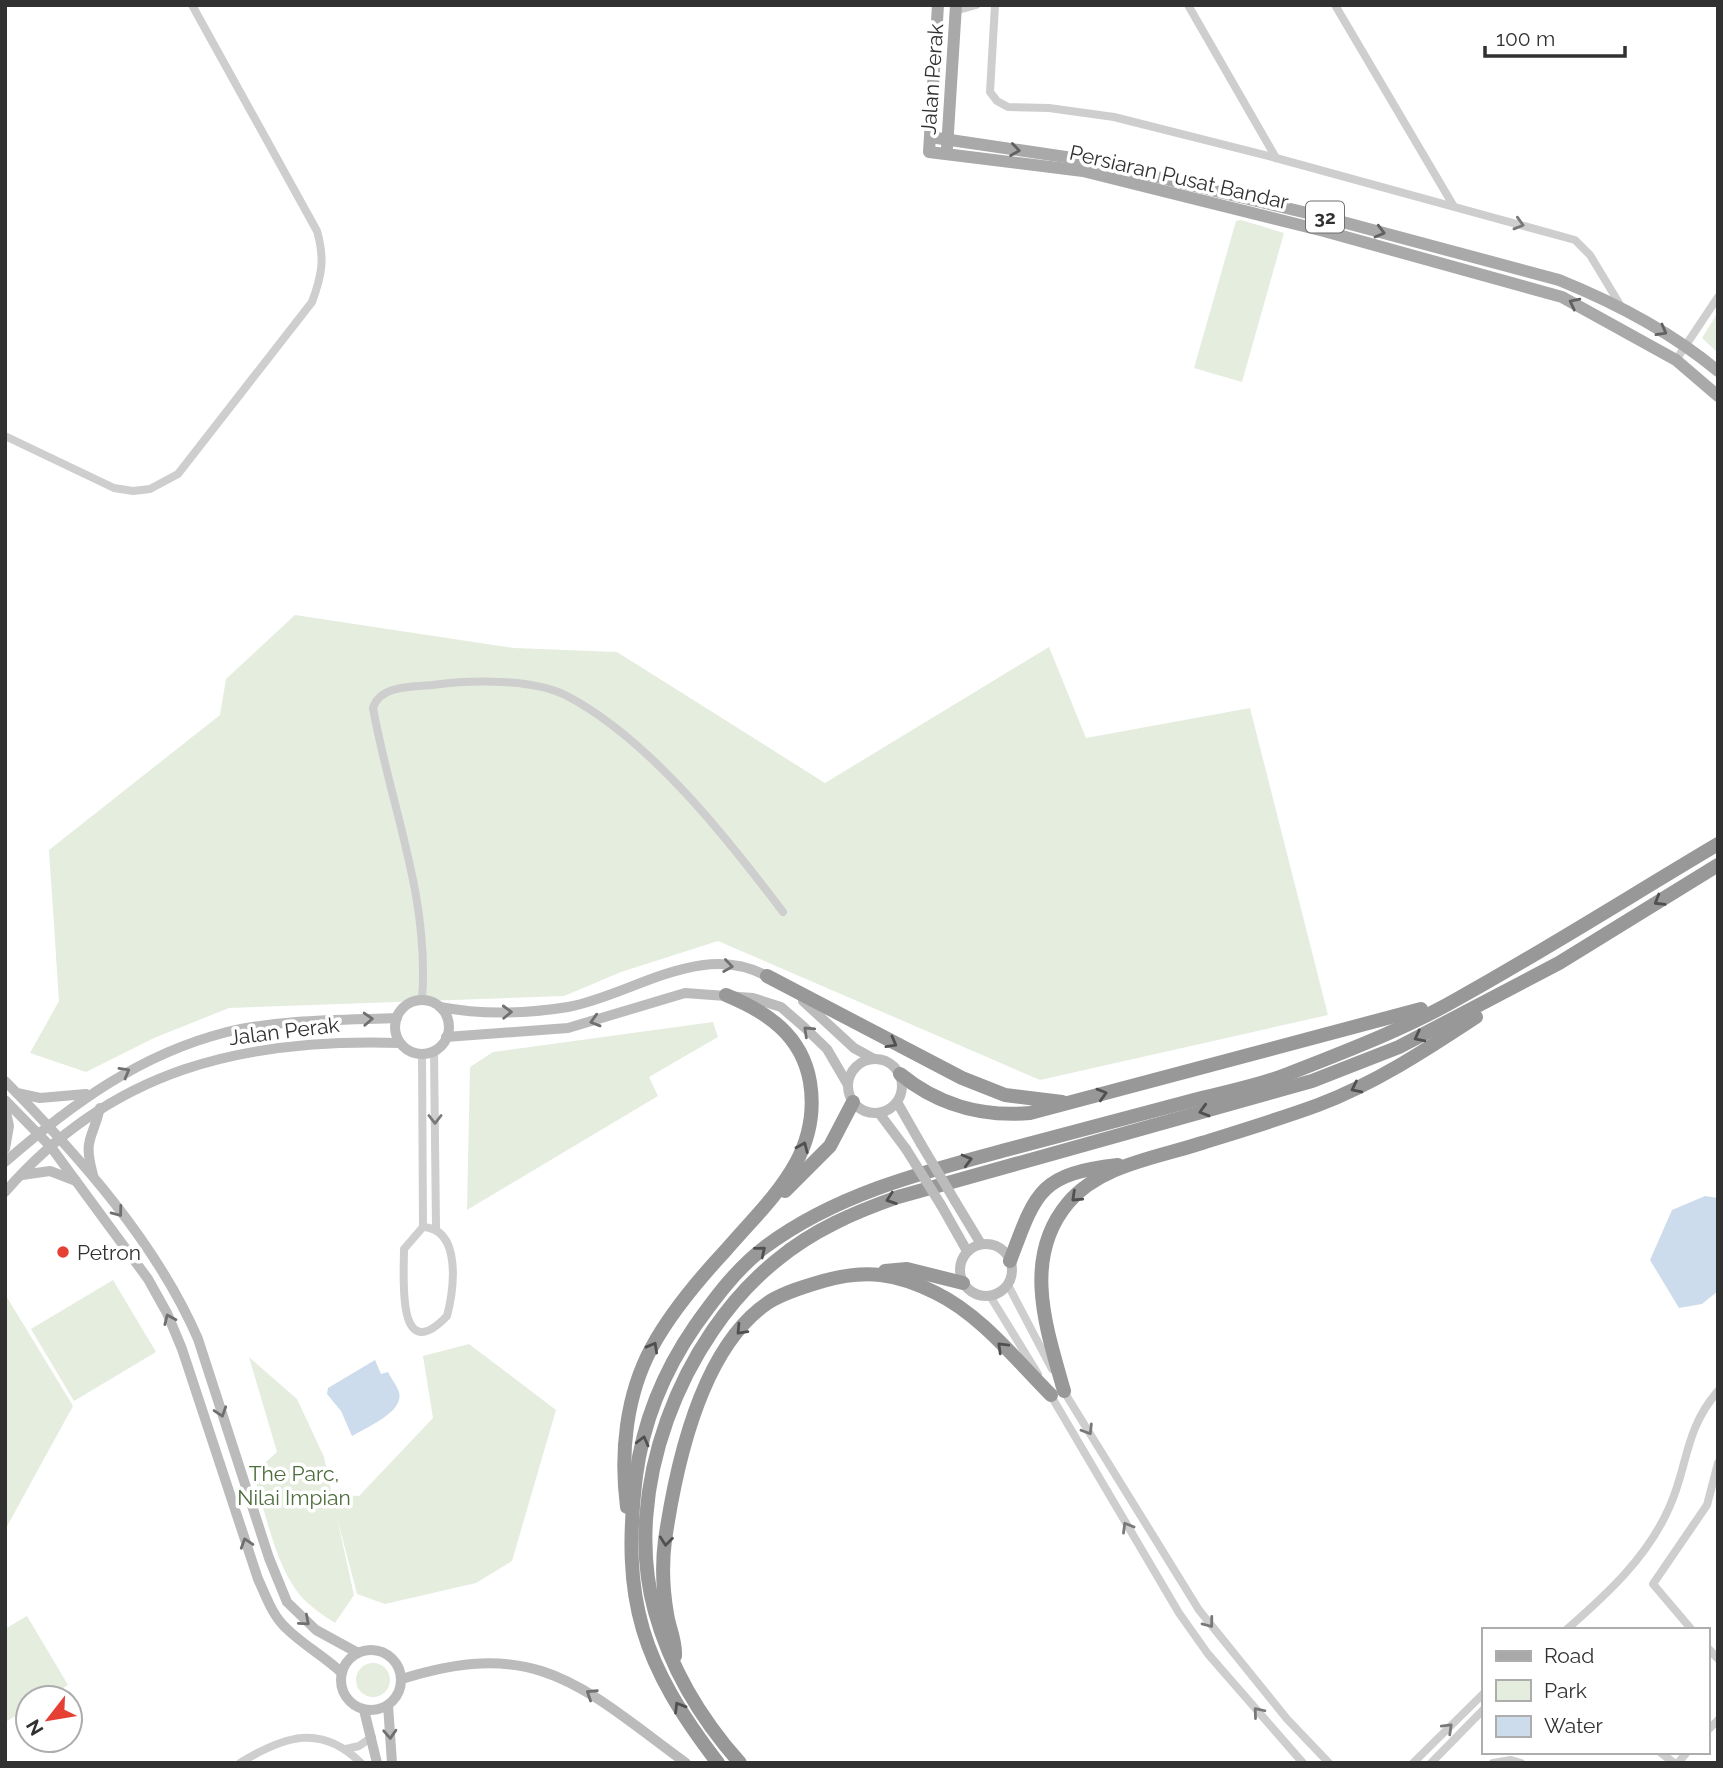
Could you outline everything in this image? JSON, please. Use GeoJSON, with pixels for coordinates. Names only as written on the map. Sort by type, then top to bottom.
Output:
{"type":"FeatureCollection","features":[{"type":"Feature","properties":{"kind":"highway"},"geometry":{"type":"LineString","coordinates":[[630,1533],[640,1446],[664,1380],[679,1349],[709,1306],[743,1266],[765,1247],[821,1214],[885,1185],[1282,1077],[1372,1040],[1456,1000],[1718,844]]}},
{"type":"Feature","properties":{"kind":"highway"},"geometry":{"type":"LineString","coordinates":[[1057,1393],[1041,1304],[1040,1283],[1044,1255],[1052,1229],[1068,1203],[1093,1180],[1134,1163],[1200,1144],[1357,1088],[1437,1042],[1718,865]]}},
{"type":"Feature","properties":{"kind":"highway"},"geometry":{"type":"LineString","coordinates":[[740,1763],[704,1719],[674,1668],[654,1609],[649,1582],[649,1493],[657,1446],[670,1408],[705,1341],[729,1306],[775,1261],[840,1220],[898,1197],[1312,1081],[1399,1048],[1559,963]]}},
{"type":"Feature","properties":{"kind":"highway"},"geometry":{"type":"LineString","coordinates":[[766,976],[962,1078],[1005,1095],[1070,1103]]}},
{"type":"Feature","properties":{"kind":"highway"},"geometry":{"type":"LineString","coordinates":[[726,995],[759,1008],[780,1026],[796,1044],[808,1069],[812,1122],[804,1147],[764,1211]]}},
{"type":"Feature","properties":{"kind":"highway"},"geometry":{"type":"LineString","coordinates":[[900,1074],[920,1090],[972,1111],[1030,1113],[1456,1000]]}},
{"type":"Feature","properties":{"kind":"highway"},"geometry":{"type":"LineString","coordinates":[[718,1763],[691,1728],[650,1653],[634,1594],[624,1468],[629,1411],[640,1372],[653,1346],[693,1287],[830,1146],[853,1102]]}},
{"type":"Feature","properties":{"kind":"highway"},"geometry":{"type":"LineString","coordinates":[[1010,1261],[1031,1206],[1051,1182],[1077,1170],[1134,1163]]}},
{"type":"Feature","properties":{"kind":"highway"},"geometry":{"type":"LineString","coordinates":[[674,1668],[676,1648],[667,1616],[665,1544],[698,1404],[715,1367],[736,1335],[769,1302],[803,1287],[839,1276],[906,1269],[962,1283]]}},
{"type":"Feature","properties":{"kind":"highway"},"geometry":{"type":"LineString","coordinates":[[877,1272],[937,1293],[968,1314],[1057,1393]]}},
{"type":"Feature","properties":{"kind":"main road","name":"Jalan Perak"},"geometry":{"type":"LineString","coordinates":[[929,152],[938,5]]}},
{"type":"Feature","properties":{"kind":"main road","name":"Jalan Perak"},"geometry":{"type":"LineString","coordinates":[[946,155],[956,8]]}},
{"type":"Feature","properties":{"kind":"main road","name":"Persiaran Pusat Bandar"},"geometry":{"type":"LineString","coordinates":[[930,137],[1086,160],[1324,217],[1559,280],[1622,309],[1687,345],[1718,371]]}},
{"type":"Feature","properties":{"kind":"main road","name":"Persiaran Pusat Bandar"},"geometry":{"type":"LineString","coordinates":[[929,152],[1083,171],[1415,256],[1562,297],[1676,360],[1718,396]]}},
{"type":"Feature","properties":{"kind":"main road"},"geometry":{"type":"LineString","coordinates":[[440,1007],[448,1021],[446,1037],[434,1051],[422,1054],[410,1051],[396,1035],[397,1018],[407,1005],[422,1000],[440,1007],[474,1013],[569,1006],[639,982],[706,964],[731,965],[766,976],[810,1005],[854,1048],[874,1059],[889,1063],[900,1074],[902,1088],[897,1102],[879,1113],[864,1111],[853,1102],[848,1085],[827,1049],[781,1007],[753,998],[685,993],[568,1028],[446,1037]]}},
{"type":"Feature","properties":{"kind":"main road","name":"Jalan Perak"},"geometry":{"type":"LineString","coordinates":[[5,1162],[89,1093],[150,1059],[230,1031],[291,1023],[397,1018]]}},
{"type":"Feature","properties":{"kind":"main road","name":"Jalan Perak"},"geometry":{"type":"LineString","coordinates":[[5,1192],[51,1147],[100,1108],[160,1076],[254,1050],[358,1041],[400,1042]]}},
{"type":"Feature","properties":{"kind":"main road"},"geometry":{"type":"LineString","coordinates":[[848,1085],[859,1064],[874,1059]]}},
{"type":"Feature","properties":{"kind":"main road"},"geometry":{"type":"LineString","coordinates":[[5,1081],[62,1138],[163,1272],[192,1325],[269,1558],[287,1602],[316,1630],[358,1653]]}},
{"type":"Feature","properties":{"kind":"main road"},"geometry":{"type":"LineString","coordinates":[[17,1093],[52,1098],[89,1093]]}},
{"type":"Feature","properties":{"kind":"main road"},"geometry":{"type":"LineString","coordinates":[[5,1100],[51,1147],[148,1279],[167,1313],[270,1607],[284,1626],[322,1654],[342,1673]]}},
{"type":"Feature","properties":{"kind":"main road"},"geometry":{"type":"LineString","coordinates":[[897,1102],[981,1244]]}},
{"type":"Feature","properties":{"kind":"main road"},"geometry":{"type":"LineString","coordinates":[[5,1107],[9,1126],[5,1149]]}},
{"type":"Feature","properties":{"kind":"main road"},"geometry":{"type":"LineString","coordinates":[[95,1181],[87,1153],[88,1137],[100,1108]]}},
{"type":"Feature","properties":{"kind":"main road"},"geometry":{"type":"LineString","coordinates":[[879,1113],[906,1149],[967,1251]]}},
{"type":"Feature","properties":{"kind":"main road"},"geometry":{"type":"LineString","coordinates":[[19,1176],[50,1171],[76,1181]]}},
{"type":"Feature","properties":{"kind":"main road"},"geometry":{"type":"LineString","coordinates":[[981,1244],[999,1247],[1010,1261],[1011,1278],[1007,1285],[990,1296],[974,1294],[962,1283],[960,1266],[967,1251],[981,1244]]}},
{"type":"Feature","properties":{"kind":"main road"},"geometry":{"type":"LineString","coordinates":[[374,1650],[390,1656],[396,1662],[402,1679],[398,1694],[388,1705],[381,1709],[364,1710],[348,1700],[343,1692],[342,1673],[351,1658],[358,1653],[374,1650]]}},
{"type":"Feature","properties":{"kind":"main road"},"geometry":{"type":"LineString","coordinates":[[402,1679],[441,1668],[498,1662],[562,1676],[595,1696],[686,1763]]}},
{"type":"Feature","properties":{"kind":"main road"},"geometry":{"type":"LineString","coordinates":[[388,1705],[392,1763]]}},
{"type":"Feature","properties":{"kind":"main road"},"geometry":{"type":"LineString","coordinates":[[364,1710],[377,1763]]}},
{"type":"Feature","properties":{"kind":"street"},"geometry":{"type":"LineString","coordinates":[[5,436],[114,488],[132,491],[150,489],[166,483],[191,460],[312,302],[321,278],[324,257],[317,231],[192,5]]}},
{"type":"Feature","properties":{"kind":"street"},"geometry":{"type":"LineString","coordinates":[[956,8],[976,5]]}},
{"type":"Feature","properties":{"kind":"street"},"geometry":{"type":"LineString","coordinates":[[995,5],[990,92],[997,102],[1008,107],[1049,108],[1114,117],[1453,205],[1575,240],[1590,255],[1622,309]]}},
{"type":"Feature","properties":{"kind":"street"},"geometry":{"type":"LineString","coordinates":[[1188,5],[1276,158]]}},
{"type":"Feature","properties":{"kind":"street"},"geometry":{"type":"LineString","coordinates":[[1335,5],[1453,205]]}},
{"type":"Feature","properties":{"kind":"street"},"geometry":{"type":"LineString","coordinates":[[1676,360],[1718,297]]}},
{"type":"Feature","properties":{"kind":"street"},"geometry":{"type":"LineString","coordinates":[[422,1000],[426,958],[418,895],[373,708],[375,699],[387,691],[471,680],[539,688],[568,696],[611,726],[658,766],[732,845],[783,912]]}},
{"type":"Feature","properties":{"kind":"street"},"geometry":{"type":"LineString","coordinates":[[434,1051],[436,1228]]}},
{"type":"Feature","properties":{"kind":"street"},"geometry":{"type":"LineString","coordinates":[[422,1054],[423,1227],[404,1249],[404,1314],[416,1329],[425,1332],[436,1328],[447,1316],[451,1296],[448,1240],[436,1228],[423,1227]]}},
{"type":"Feature","properties":{"kind":"street"},"geometry":{"type":"LineString","coordinates":[[1007,1285],[1057,1393],[1179,1613],[1208,1654],[1303,1763]]}},
{"type":"Feature","properties":{"kind":"street"},"geometry":{"type":"LineString","coordinates":[[990,1296],[1199,1610],[1287,1718],[1329,1763]]}},
{"type":"Feature","properties":{"kind":"street"},"geometry":{"type":"LineString","coordinates":[[1570,1628],[1620,1580],[1653,1538],[1670,1507],[1687,1444],[1706,1404],[1718,1391]]}},
{"type":"Feature","properties":{"kind":"street"},"geometry":{"type":"LineString","coordinates":[[1690,1628],[1653,1584],[1707,1505],[1718,1463]]}},
{"type":"Feature","properties":{"kind":"street"},"geometry":{"type":"LineString","coordinates":[[1413,1763],[1482,1695]]}},
{"type":"Feature","properties":{"kind":"street"},"geometry":{"type":"LineString","coordinates":[[1432,1763],[1482,1711]]}},
{"type":"Feature","properties":{"kind":"street"},"geometry":{"type":"LineString","coordinates":[[240,1763],[286,1740],[317,1737],[346,1749],[361,1763]]}},
{"type":"Feature","properties":{"kind":"street"},"geometry":{"type":"LineString","coordinates":[[346,1749],[359,1746],[372,1737]]}},
{"type":"Feature","properties":{"kind":"street"},"geometry":{"type":"LineString","coordinates":[[1493,1763],[1511,1760],[1521,1763]]}},
{"type":"Feature","properties":{"kind":"green space"},"geometry":{"type":"Polygon","coordinates":[[[1241,220],[1284,233],[1242,382],[1194,368],[1236,221],[1241,220]]]}},
{"type":"Feature","properties":{"kind":"green space"},"geometry":{"type":"Polygon","coordinates":[[[1718,312],[1718,353],[1702,338],[1718,312]]]}},
{"type":"Feature","properties":{"kind":"green space"},"geometry":{"type":"Polygon","coordinates":[[[295,615],[514,648],[617,652],[825,783],[1049,647],[1086,738],[1250,708],[1328,1015],[1040,1080],[718,941],[621,972],[564,996],[229,1008],[154,1038],[86,1072],[30,1053],[59,1001],[49,850],[220,715],[226,679],[295,615]]]}},
{"type":"Feature","properties":{"kind":"green space"},"geometry":{"type":"Polygon","coordinates":[[[713,1022],[718,1037],[649,1077],[658,1096],[467,1210],[470,1067],[493,1052],[713,1022]]]}},
{"type":"Feature","properties":{"kind":"green space"},"geometry":{"type":"Polygon","coordinates":[[[113,1280],[156,1352],[74,1401],[31,1329],[113,1280]]]}},
{"type":"Feature","properties":{"kind":"green space"},"geometry":{"type":"Polygon","coordinates":[[[5,1294],[73,1406],[5,1530],[5,1294]]]}},
{"type":"Feature","properties":{"kind":"green space","name":"The Parc, Nilai Impian"},"geometry":{"type":"Polygon","coordinates":[[[469,1344],[556,1410],[512,1561],[476,1583],[385,1604],[357,1594],[337,1518],[354,1595],[335,1623],[298,1593],[280,1561],[270,1532],[253,1474],[277,1452],[249,1357],[297,1399],[324,1457],[332,1495],[359,1496],[433,1418],[423,1356],[469,1344]]]}},
{"type":"Feature","properties":{"kind":"green space"},"geometry":{"type":"Polygon","coordinates":[[[27,1616],[67,1684],[14,1684],[14,1717],[5,1722],[5,1629],[27,1616]]]}},
{"type":"Feature","properties":{"kind":"green space"},"geometry":{"type":"Polygon","coordinates":[[[373,1663],[385,1668],[390,1680],[385,1692],[373,1697],[361,1692],[356,1680],[361,1668],[373,1663]]]}},
{"type":"Feature","properties":{"kind":"water"},"geometry":{"type":"Polygon","coordinates":[[[1705,1196],[1718,1198],[1718,1291],[1702,1304],[1679,1308],[1650,1260],[1672,1210],[1705,1196]]]}},
{"type":"Feature","properties":{"kind":"water"},"geometry":{"type":"Polygon","coordinates":[[[375,1360],[381,1374],[388,1372],[399,1392],[399,1399],[390,1413],[352,1436],[341,1411],[327,1394],[328,1388],[375,1360]]]}},
{"type":"Feature","properties":{"kind":"place","name":"Petron"},"geometry":{"type":"Point","coordinates":[63,1252]}}]}
